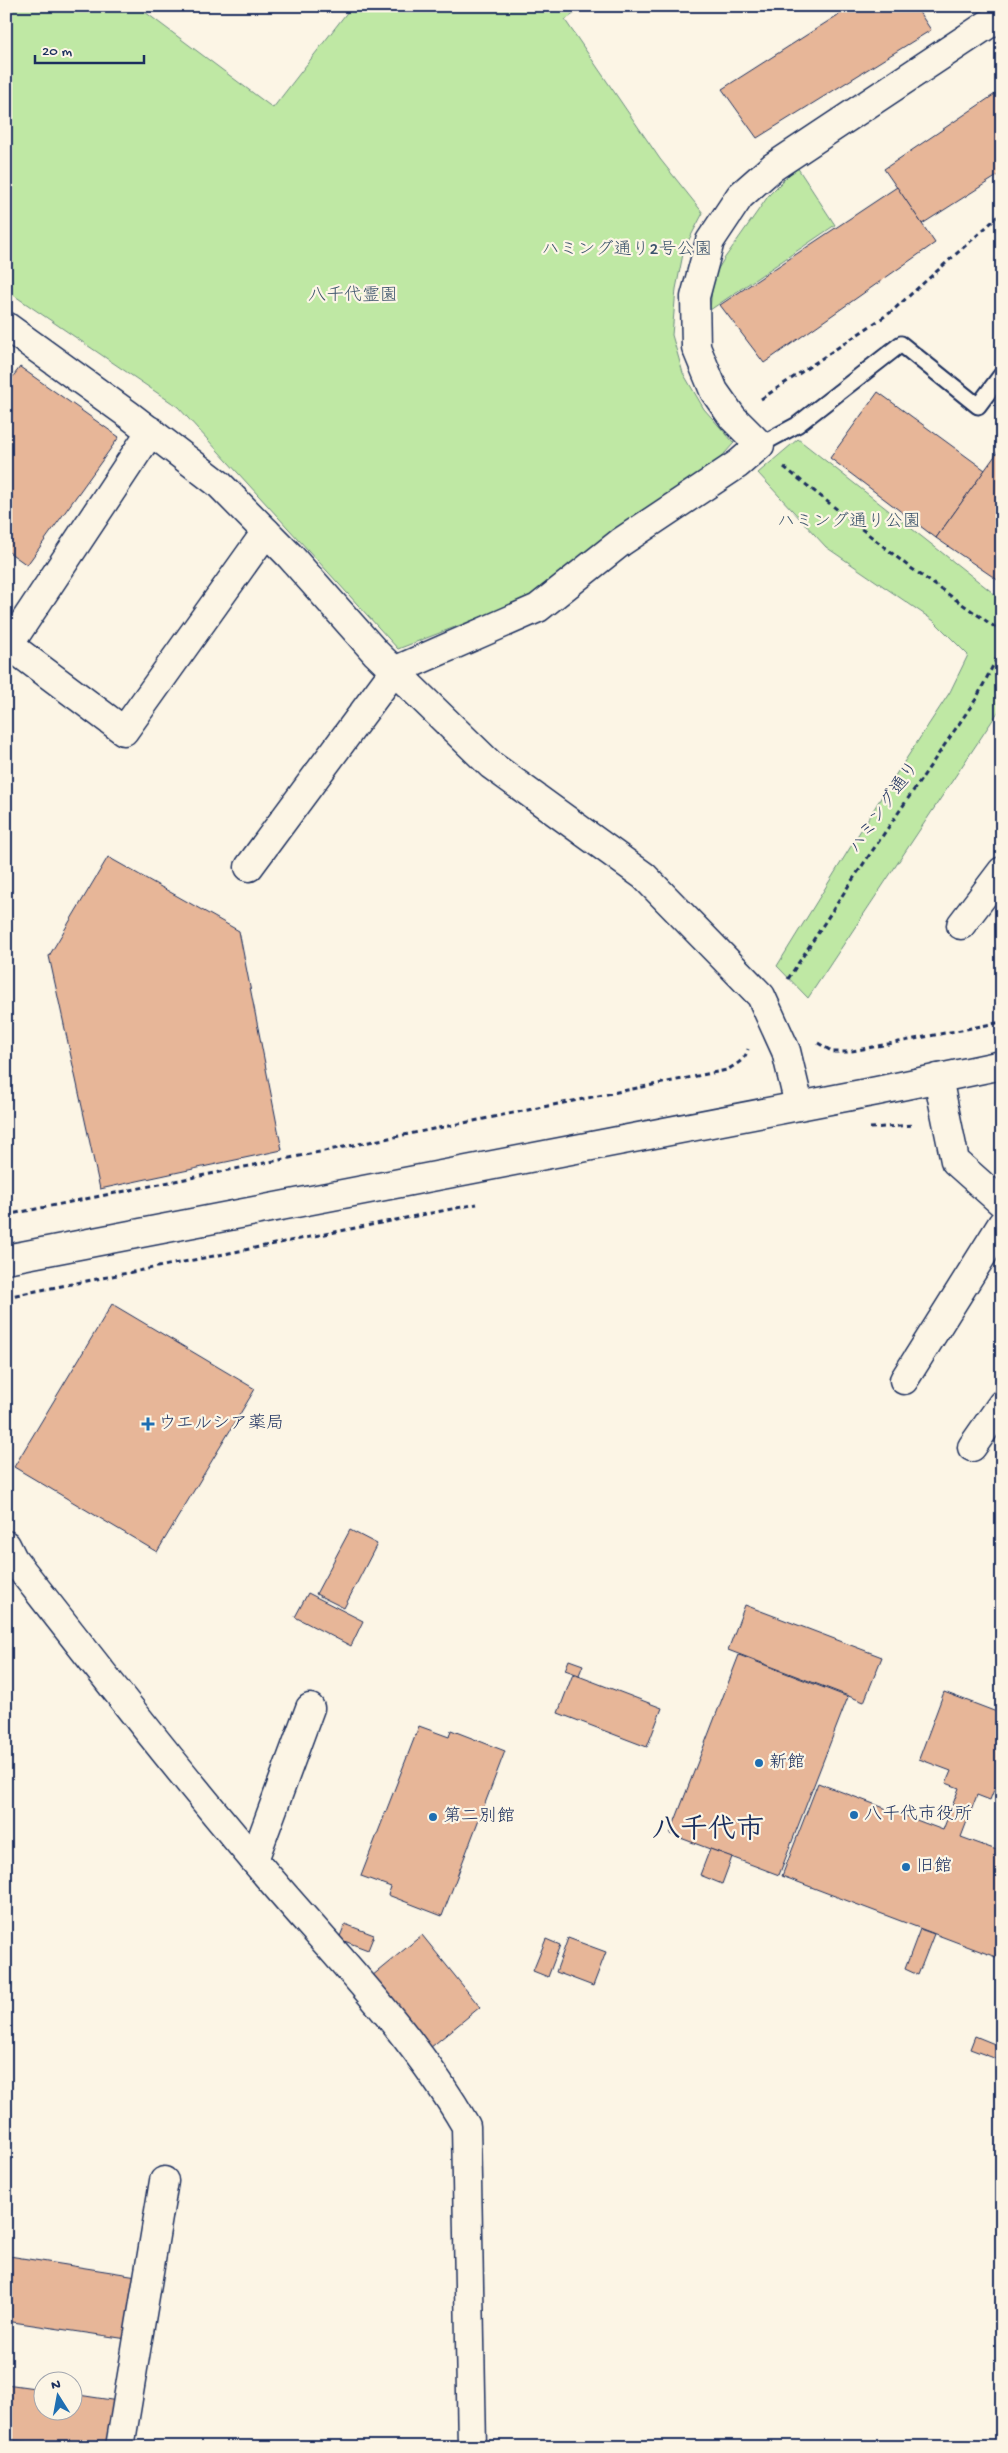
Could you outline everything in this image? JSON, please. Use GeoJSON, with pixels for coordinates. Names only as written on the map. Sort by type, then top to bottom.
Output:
{"type":"FeatureCollection","features":[{"type":"Feature","properties":{"kind":"street"},"geometry":{"type":"LineString","coordinates":[[249,867],[394,671],[538,608],[621,542],[738,464],[760,445],[733,418],[714,391],[696,347],[695,297],[710,241],[740,196],[773,166],[1002,15]]}},
{"type":"Feature","properties":{"kind":"street"},"geometry":{"type":"LineString","coordinates":[[6,326],[219,484],[266,532],[394,671],[491,764],[644,876],[761,996],[786,1052],[799,1105]]}},
{"type":"Feature","properties":{"kind":"street"},"geometry":{"type":"LineString","coordinates":[[150,431],[9,645],[124,730],[266,532]]}},
{"type":"Feature","properties":{"kind":"street"},"geometry":{"type":"LineString","coordinates":[[961,924],[1002,871]]}},
{"type":"Feature","properties":{"kind":"street"},"geometry":{"type":"LineString","coordinates":[[6,1259],[1002,1065]]}},
{"type":"Feature","properties":{"kind":"street"},"geometry":{"type":"LineString","coordinates":[[938,1078],[955,1161],[1002,1203]]}},
{"type":"Feature","properties":{"kind":"street"},"geometry":{"type":"LineString","coordinates":[[904,1380],[1002,1224]]}},
{"type":"Feature","properties":{"kind":"street"},"geometry":{"type":"LineString","coordinates":[[972,1447],[1002,1404]]}},
{"type":"Feature","properties":{"kind":"street"},"geometry":{"type":"LineString","coordinates":[[6,1545],[13,1559],[136,1716],[254,1860],[404,2034],[445,2089],[466,2126],[472,2447]]}},
{"type":"Feature","properties":{"kind":"street"},"geometry":{"type":"LineString","coordinates":[[254,1860],[310,1708]]}},
{"type":"Feature","properties":{"kind":"street"},"geometry":{"type":"LineString","coordinates":[[120,2447],[164,2181]]}},
{"type":"Feature","properties":{"kind":"lane"},"geometry":{"type":"LineString","coordinates":[[760,445],[797,426],[901,344],[978,406],[1002,374]]}},
{"type":"Feature","properties":{"kind":"path"},"geometry":{"type":"LineString","coordinates":[[733,418],[891,312],[1002,213]]}},
{"type":"Feature","properties":{"kind":"path"},"geometry":{"type":"LineString","coordinates":[[760,445],[785,468],[908,566],[1002,632]]}},
{"type":"Feature","properties":{"kind":"path","name":"ハミング通り"},"geometry":{"type":"LineString","coordinates":[[782,977],[788,983],[851,882],[976,700],[1002,648]]}},
{"type":"Feature","properties":{"kind":"path"},"geometry":{"type":"LineString","coordinates":[[814,1039],[833,1052],[840,1053],[1002,1022]]}},
{"type":"Feature","properties":{"kind":"path"},"geometry":{"type":"LineString","coordinates":[[6,1215],[727,1070],[739,1063],[746,1056],[748,1049]]}},
{"type":"Feature","properties":{"kind":"green space","name":"八千代霊園"},"geometry":{"type":"Polygon","coordinates":[[[6,6],[137,6],[273,108],[352,6],[585,6],[565,20],[660,159],[703,213],[684,249],[676,289],[672,335],[683,373],[704,409],[734,443],[715,464],[525,600],[398,649],[178,407],[6,290],[6,6]]]}},
{"type":"Feature","properties":{"kind":"green space"},"geometry":{"type":"Polygon","coordinates":[[[797,167],[835,225],[710,310],[713,277],[769,195],[797,167]]]}},
{"type":"Feature","properties":{"kind":"green space","name":"ハミング通り公園"},"geometry":{"type":"Polygon","coordinates":[[[798,439],[1002,600],[1002,706],[808,998],[777,966],[887,788],[950,692],[968,655],[934,621],[826,547],[758,473],[798,439]]]}},
{"type":"Feature","properties":{"kind":"building"},"geometry":{"type":"Polygon","coordinates":[[[852,6],[915,6],[931,30],[757,138],[722,89],[852,6]]]}},
{"type":"Feature","properties":{"kind":"building"},"geometry":{"type":"Polygon","coordinates":[[[1001,90],[1002,173],[922,224],[884,169],[1001,90]]]}},
{"type":"Feature","properties":{"kind":"building"},"geometry":{"type":"Polygon","coordinates":[[[897,187],[935,243],[764,363],[720,305],[897,187]]]}},
{"type":"Feature","properties":{"kind":"building"},"geometry":{"type":"Polygon","coordinates":[[[20,367],[119,437],[27,565],[6,550],[6,386],[20,367]]]}},
{"type":"Feature","properties":{"kind":"building"},"geometry":{"type":"Polygon","coordinates":[[[878,392],[985,470],[936,538],[830,458],[878,392]]]}},
{"type":"Feature","properties":{"kind":"building"},"geometry":{"type":"Polygon","coordinates":[[[1002,446],[1002,583],[936,538],[1002,446]]]}},
{"type":"Feature","properties":{"kind":"building"},"geometry":{"type":"Polygon","coordinates":[[[108,857],[239,931],[282,1150],[100,1189],[49,956],[108,857]]]}},
{"type":"Feature","properties":{"kind":"building"},"geometry":{"type":"Polygon","coordinates":[[[112,1304],[255,1389],[157,1552],[14,1467],[112,1304]]]}},
{"type":"Feature","properties":{"kind":"building"},"geometry":{"type":"Polygon","coordinates":[[[350,1530],[377,1544],[344,1608],[316,1594],[350,1530]]]}},
{"type":"Feature","properties":{"kind":"building"},"geometry":{"type":"Polygon","coordinates":[[[308,1593],[363,1621],[351,1646],[295,1617],[308,1593]]]}},
{"type":"Feature","properties":{"kind":"building"},"geometry":{"type":"Polygon","coordinates":[[[745,1605],[882,1657],[864,1702],[728,1650],[745,1605]]]}},
{"type":"Feature","properties":{"kind":"building"},"geometry":{"type":"Polygon","coordinates":[[[739,1655],[848,1697],[779,1875],[670,1834],[739,1655]]]}},
{"type":"Feature","properties":{"kind":"building"},"geometry":{"type":"Polygon","coordinates":[[[569,1660],[583,1665],[579,1675],[565,1670],[569,1660]]]}},
{"type":"Feature","properties":{"kind":"building"},"geometry":{"type":"Polygon","coordinates":[[[573,1674],[662,1708],[647,1747],[558,1713],[573,1674]]]}},
{"type":"Feature","properties":{"kind":"building","name":"八千代市役所"},"geometry":{"type":"Polygon","coordinates":[[[944,1692],[1002,1714],[1002,1790],[995,1787],[990,1800],[977,1795],[961,1837],[1002,1852],[1001,1959],[782,1876],[818,1783],[943,1830],[959,1788],[946,1783],[951,1771],[919,1759],[944,1692]]]}},
{"type":"Feature","properties":{"kind":"building"},"geometry":{"type":"Polygon","coordinates":[[[419,1726],[449,1737],[451,1730],[505,1751],[442,1916],[388,1895],[391,1887],[361,1876],[419,1726]]]}},
{"type":"Feature","properties":{"kind":"building"},"geometry":{"type":"Polygon","coordinates":[[[710,1849],[732,1857],[722,1884],[700,1875],[710,1849]]]}},
{"type":"Feature","properties":{"kind":"building"},"geometry":{"type":"Polygon","coordinates":[[[345,1924],[374,1935],[368,1950],[339,1939],[345,1924]]]}},
{"type":"Feature","properties":{"kind":"building"},"geometry":{"type":"Polygon","coordinates":[[[920,1929],[934,1934],[918,1975],[905,1969],[920,1929]]]}},
{"type":"Feature","properties":{"kind":"building"},"geometry":{"type":"Polygon","coordinates":[[[422,1935],[480,2007],[430,2048],[372,1976],[422,1935]]]}},
{"type":"Feature","properties":{"kind":"building"},"geometry":{"type":"Polygon","coordinates":[[[568,1938],[606,1952],[593,1986],[556,1972],[568,1938]]]}},
{"type":"Feature","properties":{"kind":"building"},"geometry":{"type":"Polygon","coordinates":[[[546,1939],[560,1945],[548,1977],[533,1971],[546,1939]]]}},
{"type":"Feature","properties":{"kind":"building"},"geometry":{"type":"Polygon","coordinates":[[[975,2036],[1002,2047],[1002,2061],[970,2049],[975,2036]]]}},
{"type":"Feature","properties":{"kind":"building"},"geometry":{"type":"Polygon","coordinates":[[[9,2256],[137,2276],[127,2339],[6,2321],[6,2273],[9,2256]]]}},
{"type":"Feature","properties":{"kind":"building"},"geometry":{"type":"Polygon","coordinates":[[[6,2384],[32,2388],[32,2420],[82,2420],[82,2396],[118,2401],[111,2447],[59,2447],[6,2439],[6,2384]]]}},
{"type":"Feature","properties":{"kind":"place","name":"ウエルシア薬局"},"geometry":{"type":"Point","coordinates":[148,1424]}},
{"type":"Feature","properties":{"kind":"place","name":"新館"},"geometry":{"type":"Point","coordinates":[759,1763]}},
{"type":"Feature","properties":{"kind":"place","name":"八千代市役所"},"geometry":{"type":"Point","coordinates":[854,1815]}},
{"type":"Feature","properties":{"kind":"place","name":"第二別館"},"geometry":{"type":"Point","coordinates":[433,1817]}},
{"type":"Feature","properties":{"kind":"place","name":"旧館"},"geometry":{"type":"Point","coordinates":[906,1867]}},
{"type":"Feature","properties":{"kind":"district","name":"八千代市"},"geometry":{"type":"Point","coordinates":[708,1831]}},
{"type":"Feature","properties":{"kind":"park label","name":"ハミング通り2号公園"},"geometry":{"type":"Point","coordinates":[627,250]}}]}
